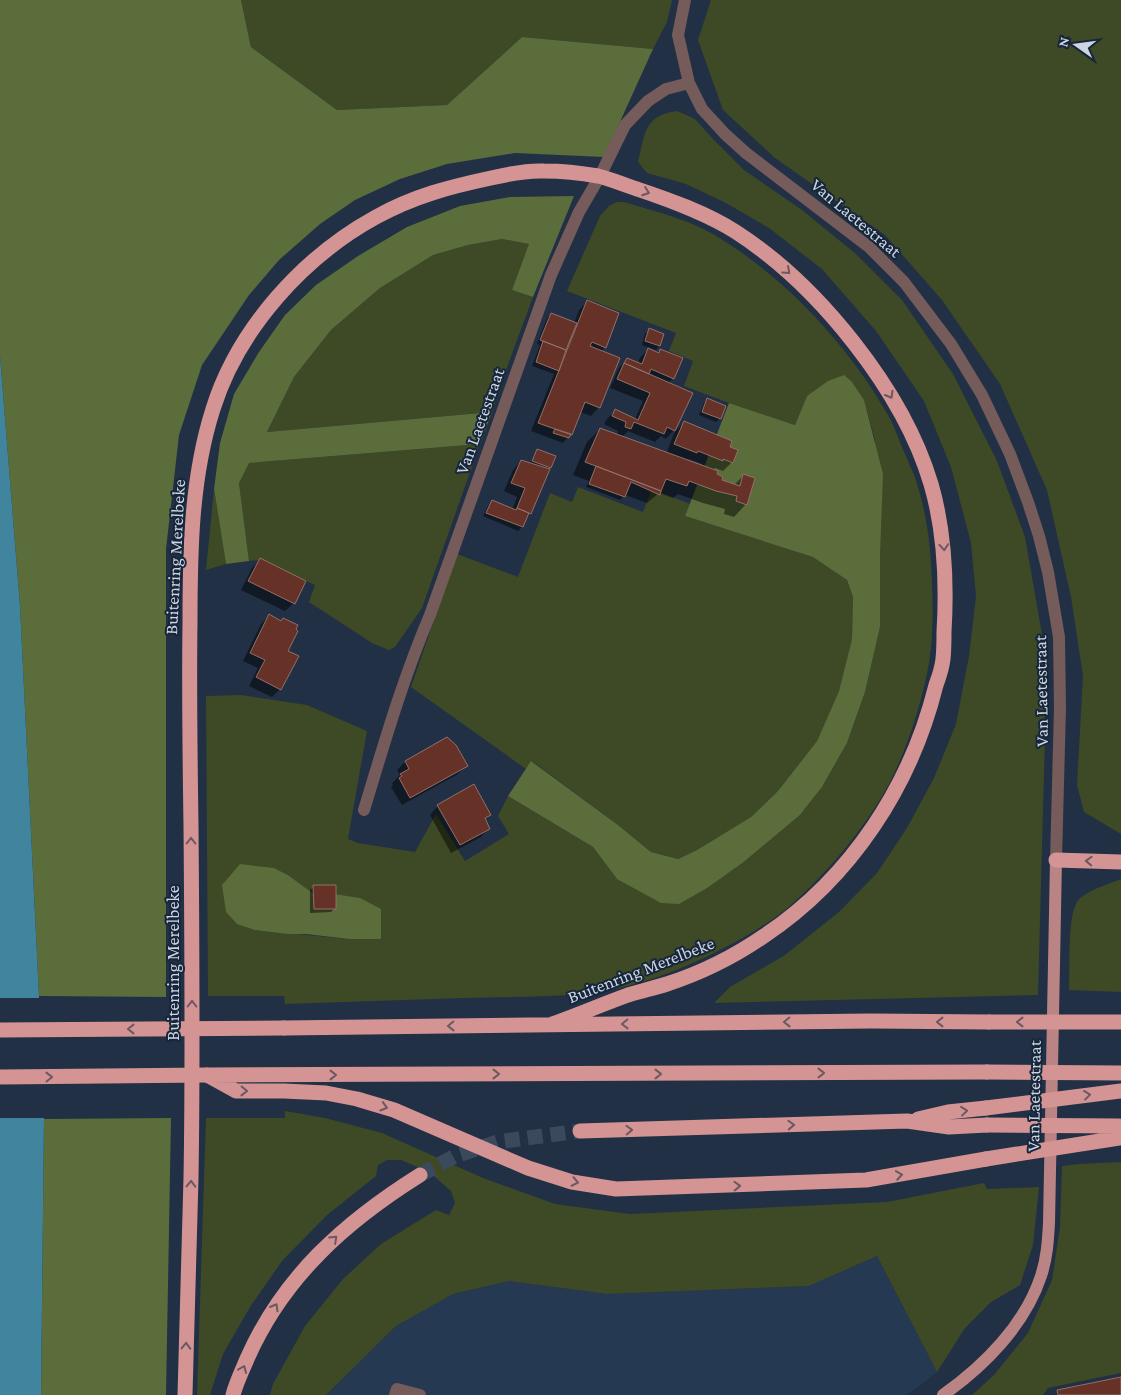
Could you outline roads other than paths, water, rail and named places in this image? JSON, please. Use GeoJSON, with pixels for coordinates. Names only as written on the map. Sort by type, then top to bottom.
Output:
{"type":"FeatureCollection","features":[{"type":"Feature","properties":{"kind":"highway","name":"Buitenring Merelbeke"},"geometry":{"type":"LineString","coordinates":[[185,1395],[191,1168],[190,539],[198,471],[214,405],[235,357],[268,309],[298,274],[336,242],[370,220],[410,200],[455,186],[518,172],[545,171],[600,176],[690,209],[732,229],[786,269],[830,314],[876,372],[909,428],[931,483],[943,541],[946,599],[943,659],[929,716],[904,777],[876,825],[841,870],[802,906],[765,936],[723,960],[673,982],[628,996],[552,1024]]}},
{"type":"Feature","properties":{"kind":"highway"},"geometry":{"type":"LineString","coordinates":[[1056,860],[1121,862]]}},
{"type":"Feature","properties":{"kind":"highway"},"geometry":{"type":"LineString","coordinates":[[0,1030],[871,1021],[1121,1022]]}},
{"type":"Feature","properties":{"kind":"highway"},"geometry":{"type":"LineString","coordinates":[[0,1077],[208,1075],[236,1091],[284,1083],[987,1072],[1121,1073]]}},
{"type":"Feature","properties":{"kind":"highway"},"geometry":{"type":"LineString","coordinates":[[284,1083],[357,1099],[394,1110],[528,1168],[572,1182],[616,1189],[866,1180],[986,1159],[1120,1132]]}},
{"type":"Feature","properties":{"kind":"highway"},"geometry":{"type":"LineString","coordinates":[[907,1121],[948,1112],[1121,1091]]}},
{"type":"Feature","properties":{"kind":"highway"},"geometry":{"type":"LineString","coordinates":[[580,1131],[907,1121],[949,1127],[987,1125],[1120,1132]]}},
{"type":"Feature","properties":{"kind":"highway"},"geometry":{"type":"LineString","coordinates":[[233,1395],[254,1342],[282,1296],[310,1261],[344,1229],[384,1198],[420,1175]]}},
{"type":"Feature","properties":{"kind":"main road","name":"Van Laetestraat"},"geometry":{"type":"LineString","coordinates":[[942,1395],[984,1363],[1016,1325],[1030,1301],[1041,1276],[1047,1250],[1056,860]]}},
{"type":"Feature","properties":{"kind":"street","name":"Van Laetestraat"},"geometry":{"type":"LineString","coordinates":[[685,0],[678,35],[689,83],[702,109],[746,153],[869,247],[904,282],[951,344],[982,395],[1010,454],[1040,536],[1056,616],[1060,708],[1056,860]]}},
{"type":"Feature","properties":{"kind":"street","name":"Van Laetestraat"},"geometry":{"type":"LineString","coordinates":[[364,810],[413,656],[430,615],[551,275],[579,212],[626,125],[648,101],[666,89],[689,83]]}},
{"type":"Feature","properties":{"kind":"street"},"geometry":{"type":"LineString","coordinates":[[395,1395],[397,1389],[420,1395]]}},
{"type":"Feature","properties":{"kind":"tunnel"},"geometry":{"type":"LineString","coordinates":[[420,1175],[455,1156],[497,1142],[580,1131]]}}]}
